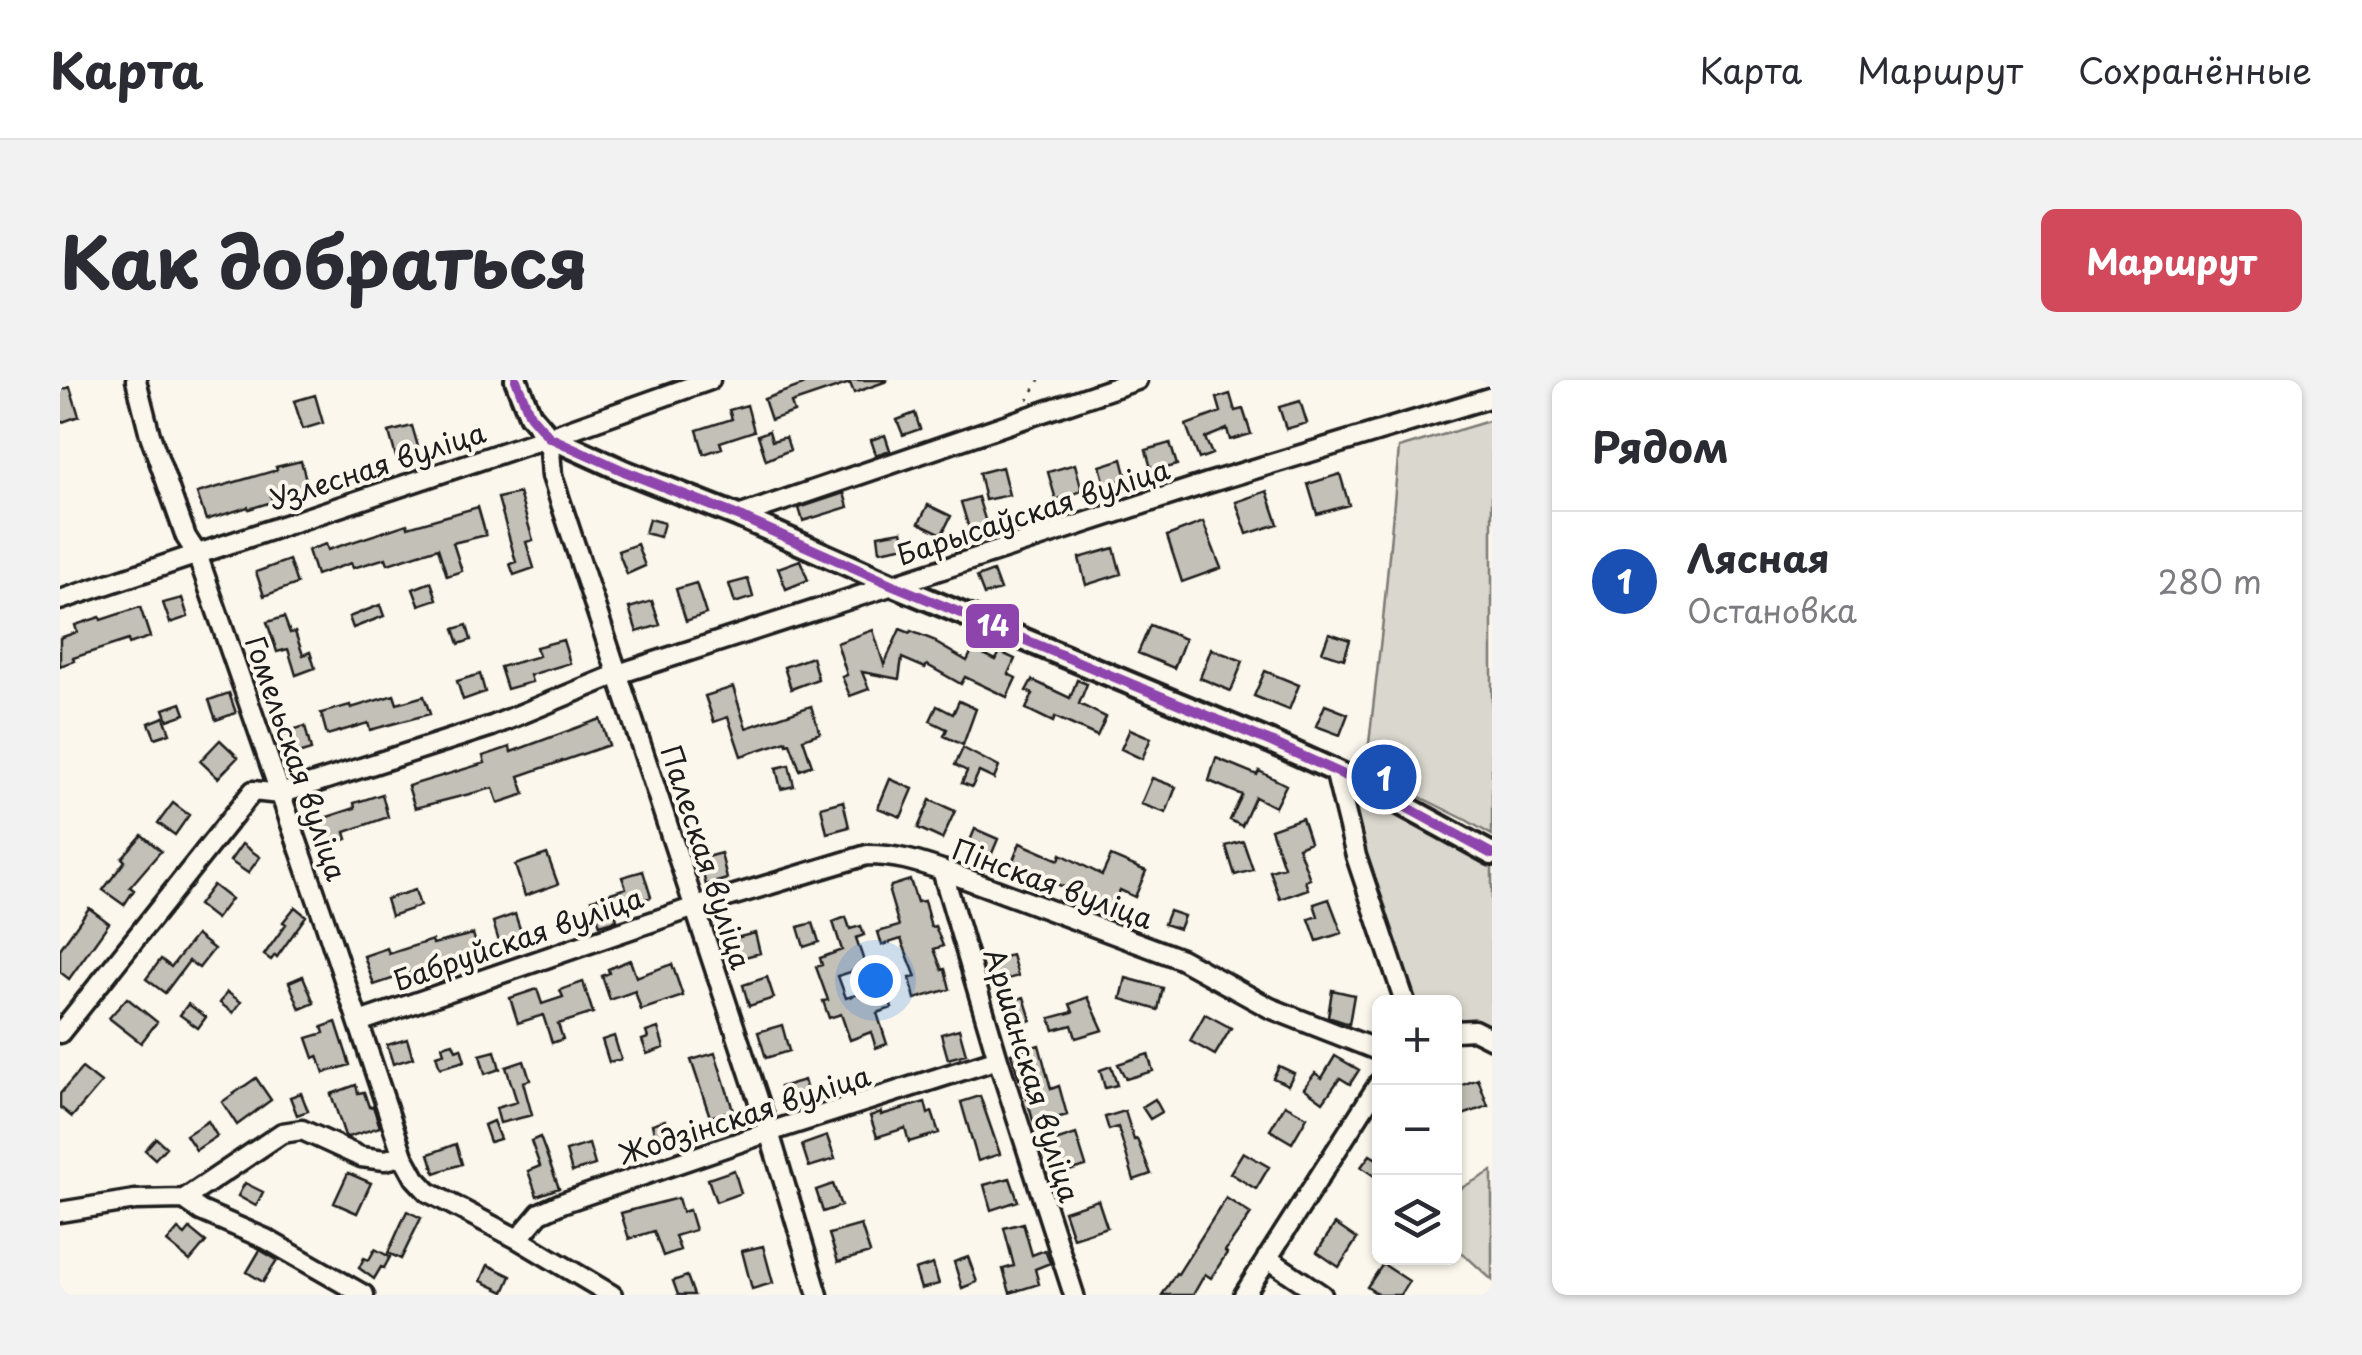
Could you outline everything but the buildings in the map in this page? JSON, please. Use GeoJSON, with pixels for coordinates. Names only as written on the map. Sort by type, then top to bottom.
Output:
{"type":"FeatureCollection","features":[{"type":"Feature","properties":{"kind":"main road"},"geometry":{"type":"LineString","coordinates":[[516,380],[530,415],[550,437],[1335,770],[1492,854]]}},
{"type":"Feature","properties":{"kind":"street","name":"Гомельская вуліца"},"geometry":{"type":"LineString","coordinates":[[136,380],[150,435],[186,537],[197,554],[403,1156],[414,1178],[428,1192],[518,1238],[612,1295]]}},
{"type":"Feature","properties":{"kind":"street","name":"Узлесная вуліца"},"geometry":{"type":"LineString","coordinates":[[60,600],[710,380]]}},
{"type":"Feature","properties":{"kind":"street"},"geometry":{"type":"LineString","coordinates":[[738,516],[1137,380]]}},
{"type":"Feature","properties":{"kind":"street","name":"Барысаўская вуліца"},"geometry":{"type":"LineString","coordinates":[[253,791],[280,794],[492,726],[618,674],[1208,483],[1492,397]]}},
{"type":"Feature","properties":{"kind":"street","name":"Палеская вуліца"},"geometry":{"type":"LineString","coordinates":[[550,437],[552,476],[769,1132],[818,1295]]}},
{"type":"Feature","properties":{"kind":"street"},"geometry":{"type":"LineString","coordinates":[[60,1034],[271,766]]}},
{"type":"Feature","properties":{"kind":"street"},"geometry":{"type":"LineString","coordinates":[[1335,770],[1356,856],[1403,995]]}},
{"type":"Feature","properties":{"kind":"street","name":"Пінская вуліца"},"geometry":{"type":"LineString","coordinates":[[695,907],[867,855],[904,857],[1181,960],[1270,1008],[1372,1047]]}},
{"type":"Feature","properties":{"kind":"street","name":"Аршанская вуліца"},"geometry":{"type":"LineString","coordinates":[[942,870],[1074,1295]]}},
{"type":"Feature","properties":{"kind":"street","name":"Бабруйская вуліца"},"geometry":{"type":"LineString","coordinates":[[359,1022],[695,907]]}},
{"type":"Feature","properties":{"kind":"street"},"geometry":{"type":"LineString","coordinates":[[1462,1031],[1474,1030],[1492,1039]]}},
{"type":"Feature","properties":{"kind":"street","name":"Жодзінская вуліца"},"geometry":{"type":"LineString","coordinates":[[518,1238],[540,1212],[562,1203],[998,1059]]}},
{"type":"Feature","properties":{"kind":"street"},"geometry":{"type":"LineString","coordinates":[[1244,1295],[1378,1085]]}},
{"type":"Feature","properties":{"kind":"street"},"geometry":{"type":"LineString","coordinates":[[60,1212],[135,1200],[184,1199],[282,1133],[302,1130],[361,1158],[386,1160],[403,1156]]}},
{"type":"Feature","properties":{"kind":"street"},"geometry":{"type":"LineString","coordinates":[[184,1199],[364,1295]]}},
{"type":"Feature","properties":{"kind":"street"},"geometry":{"type":"LineString","coordinates":[[1267,1258],[1322,1295]]}},
{"type":"Feature","properties":{"kind":"shaded area"},"geometry":{"type":"Polygon","coordinates":[[[1492,420],[1492,835],[1366,770],[1399,448],[1492,420]]]}},
{"type":"Feature","properties":{"kind":"shaded area"},"geometry":{"type":"Polygon","coordinates":[[[1358,797],[1383,804],[1492,862],[1492,1026],[1462,1023],[1462,995],[1414,995],[1362,847],[1354,802],[1358,797]]]}},
{"type":"Feature","properties":{"kind":"shaded area"},"geometry":{"type":"Polygon","coordinates":[[[1492,1171],[1492,1280],[1462,1252],[1462,1188],[1492,1171]]]}},
{"type":"Feature","properties":{"kind":"transit line","name":"14"},"geometry":{"type":"LineString","coordinates":[[516,380],[530,415],[549,437],[1271,742],[1364,784],[1492,854]]}},
{"type":"Feature","properties":{"kind":"place","name":"Лясная"},"geometry":{"type":"Point","coordinates":[1384,777]}}]}
